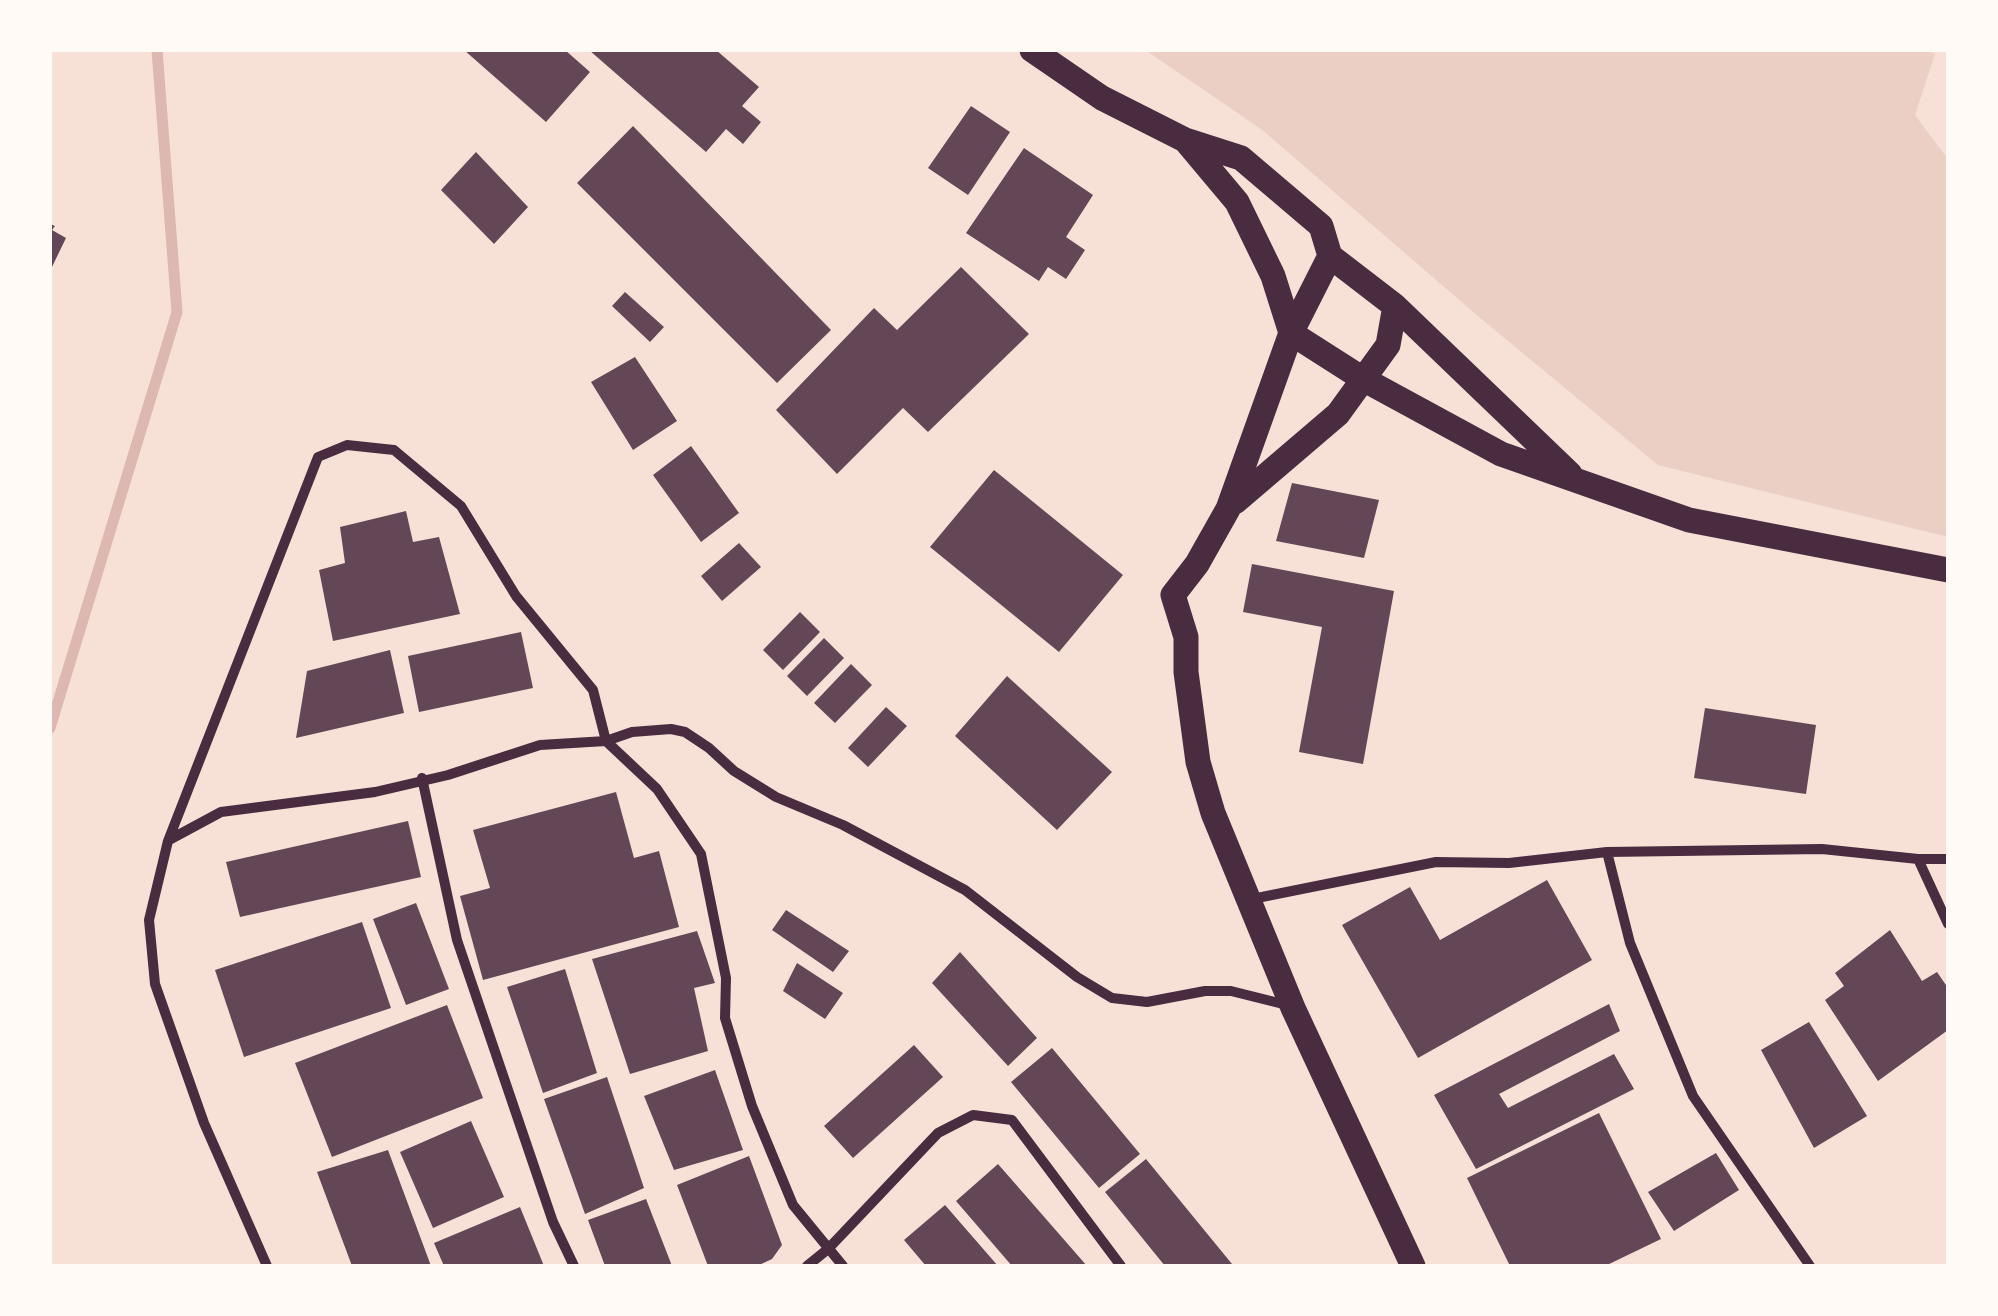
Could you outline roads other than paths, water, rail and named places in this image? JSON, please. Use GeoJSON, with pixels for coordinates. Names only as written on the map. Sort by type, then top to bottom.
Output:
{"type":"FeatureCollection","features":[{"type":"Feature","properties":{"kind":"main road"},"geometry":{"type":"LineString","coordinates":[[1032,50],[1102,98],[1185,140],[1241,158],[1281,189],[1321,226],[1330,256],[1395,306],[1577,480]]}},
{"type":"Feature","properties":{"kind":"main road"},"geometry":{"type":"LineString","coordinates":[[1185,140],[1238,202],[1273,276],[1291,333],[1363,379],[1501,454],[1688,520],[1948,570]]}},
{"type":"Feature","properties":{"kind":"main road"},"geometry":{"type":"LineString","coordinates":[[1330,256],[1291,333],[1228,509],[1174,596],[1186,637],[1186,672],[1198,762],[1213,812],[1294,1008],[1413,1266]]}},
{"type":"Feature","properties":{"kind":"main road"},"geometry":{"type":"LineString","coordinates":[[1228,509],[1338,414],[1388,345],[1395,306]]}},
{"type":"Feature","properties":{"kind":"street"},"geometry":{"type":"LineString","coordinates":[[267,1266],[204,1123],[155,984],[149,920],[168,840],[318,457],[347,445],[394,450],[461,506],[516,596],[593,690],[606,742],[656,789],[702,854],[726,978],[725,1018],[752,1106],[793,1205],[843,1266]]}},
{"type":"Feature","properties":{"kind":"street"},"geometry":{"type":"LineString","coordinates":[[168,840],[220,812],[376,792],[422,778],[448,775],[540,746],[606,742],[632,732],[672,729],[709,748],[734,771],[776,796],[844,825],[964,890],[1112,998],[1147,1002],[1205,991],[1231,991],[1255,994],[1294,1008]]}},
{"type":"Feature","properties":{"kind":"street"},"geometry":{"type":"LineString","coordinates":[[422,778],[458,940],[553,1222],[574,1266]]}},
{"type":"Feature","properties":{"kind":"street"},"geometry":{"type":"LineString","coordinates":[[1251,899],[1436,862],[1509,863],[1607,852],[1822,849],[1948,859]]}},
{"type":"Feature","properties":{"kind":"street"},"geometry":{"type":"LineString","coordinates":[[1607,852],[1630,943],[1693,1096],[1810,1266]]}},
{"type":"Feature","properties":{"kind":"street"},"geometry":{"type":"LineString","coordinates":[[1918,859],[1948,924]]}},
{"type":"Feature","properties":{"kind":"street"},"geometry":{"type":"LineString","coordinates":[[808,1266],[938,1133],[973,1115],[1012,1120],[1122,1266]]}},
{"type":"Feature","properties":{"kind":"waterway"},"geometry":{"type":"LineString","coordinates":[[50,728],[177,312],[157,50]]}}]}
